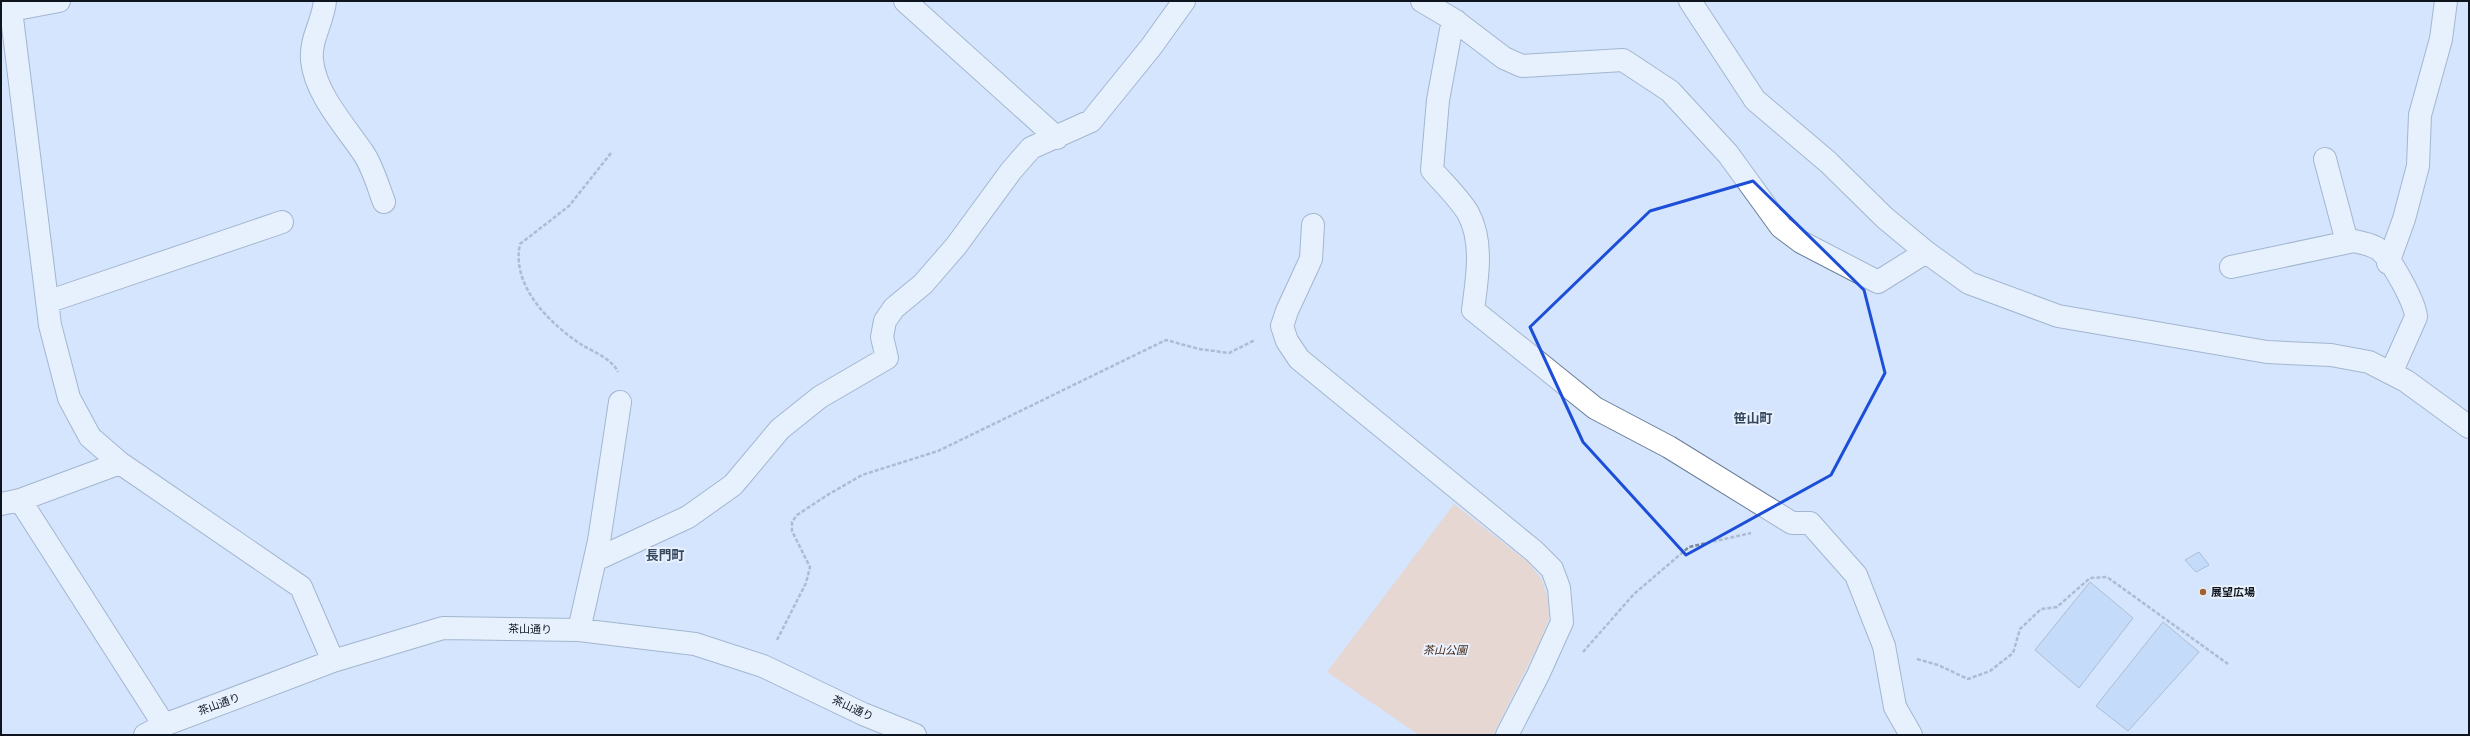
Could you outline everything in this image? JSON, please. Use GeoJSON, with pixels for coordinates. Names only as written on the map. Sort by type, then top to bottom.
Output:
{"type":"FeatureCollection","features":[{"type":"Feature","properties":{"kind":"street"},"geometry":{"type":"LineString","coordinates":[[60,1],[9,6],[47,302],[69,398],[90,437],[120,463],[301,587],[334,661]]}},
{"type":"Feature","properties":{"kind":"street"},"geometry":{"type":"LineString","coordinates":[[325,1],[322,21],[313,39],[312,60],[315,73],[334,113],[365,155],[384,202]]}},
{"type":"Feature","properties":{"kind":"street"},"geometry":{"type":"LineString","coordinates":[[905,1],[1056,138]]}},
{"type":"Feature","properties":{"kind":"street"},"geometry":{"type":"LineString","coordinates":[[595,560],[688,517],[733,485],[780,429],[820,397],[887,358],[882,337],[885,321],[894,308],[923,284],[956,246],[1011,171],[1031,148],[1091,121],[1151,47],[1184,1]]}},
{"type":"Feature","properties":{"kind":"street"},"geometry":{"type":"LineString","coordinates":[[1690,1],[1755,100],[1828,162],[1885,218],[1926,252],[1969,284],[2058,316],[2267,352],[2331,355],[2369,362],[2406,381],[2469,427]]}},
{"type":"Feature","properties":{"kind":"street"},"geometry":{"type":"LineString","coordinates":[[2388,263],[2404,219],[2418,166],[2420,115],[2441,39],[2446,1]]}},
{"type":"Feature","properties":{"kind":"street"},"geometry":{"type":"LineString","coordinates":[[1431,4],[1504,58],[1522,66],[1623,60],[1670,91],[1728,154],[1781,227],[1801,242],[1878,282],[1926,252]]}},
{"type":"Feature","properties":{"kind":"street"},"geometry":{"type":"LineString","coordinates":[[1456,22],[1451,30],[1438,100],[1432,170],[1468,213],[1474,231],[1479,264],[1473,310],[1594,408],[1669,447],[1792,523],[1810,523],[1856,575],[1884,646],[1895,707],[1911,735]]}},
{"type":"Feature","properties":{"kind":"street"},"geometry":{"type":"LineString","coordinates":[[2325,159],[2347,242]]}},
{"type":"Feature","properties":{"kind":"street"},"geometry":{"type":"LineString","coordinates":[[47,302],[282,222]]}},
{"type":"Feature","properties":{"kind":"street"},"geometry":{"type":"LineString","coordinates":[[1313,225],[1311,259],[1287,310],[1282,326],[1287,341],[1299,359],[1534,551],[1552,570],[1560,588],[1562,622],[1538,675],[1507,735]]}},
{"type":"Feature","properties":{"kind":"street"},"geometry":{"type":"LineString","coordinates":[[2231,267],[2354,241],[2368,244],[2381,251],[2415,308],[2416,317],[2391,374]]}},
{"type":"Feature","properties":{"kind":"street"},"geometry":{"type":"LineString","coordinates":[[579,630],[595,560],[620,402]]}},
{"type":"Feature","properties":{"kind":"street"},"geometry":{"type":"LineString","coordinates":[[120,463],[11,502],[164,724]]}},
{"type":"Feature","properties":{"kind":"street","name":"茶山通り"},"geometry":{"type":"LineString","coordinates":[[145,735],[164,724],[334,661],[444,628],[579,630],[695,644],[763,666],[863,714],[915,735]]}},
{"type":"Feature","properties":{"kind":"path"},"geometry":{"type":"LineString","coordinates":[[611,153],[569,206],[520,244],[517,257],[518,267],[525,284],[550,321],[570,337],[612,363],[617,370],[620,378],[620,402]]}},
{"type":"Feature","properties":{"kind":"path"},"geometry":{"type":"LineString","coordinates":[[774,646],[806,583],[810,567],[792,531],[792,522],[797,515],[829,494],[862,475],[938,451],[1166,340],[1199,349],[1229,353],[1282,326]]}},
{"type":"Feature","properties":{"kind":"path"},"geometry":{"type":"LineString","coordinates":[[1577,658],[1634,594],[1690,547],[1792,523]]}},
{"type":"Feature","properties":{"kind":"path"},"geometry":{"type":"LineString","coordinates":[[1888,664],[1918,659],[1938,665],[1968,679],[1990,671],[2013,653],[2020,629],[2041,609],[2057,607],[2090,578],[2107,577],[2228,664]]}},
{"type":"Feature","properties":{"kind":"highlighted area"},"geometry":{"type":"Polygon","coordinates":[[[1753,181],[1864,290],[1885,373],[1831,475],[1686,555],[1583,442],[1530,327],[1650,211],[1753,181]]]}},
{"type":"Feature","properties":{"kind":"green space","name":"茶山公園"},"geometry":{"type":"Polygon","coordinates":[[[1454,504],[1529,563],[1542,580],[1548,599],[1549,618],[1542,637],[1493,735],[1419,735],[1327,672],[1454,504]]]}},
{"type":"Feature","properties":{"kind":"building"},"geometry":{"type":"Polygon","coordinates":[[[2199,552],[2209,565],[2196,572],[2185,560],[2199,552]]]}},
{"type":"Feature","properties":{"kind":"building"},"geometry":{"type":"Polygon","coordinates":[[[2090,582],[2133,618],[2079,688],[2035,650],[2090,582]]]}},
{"type":"Feature","properties":{"kind":"building"},"geometry":{"type":"Polygon","coordinates":[[[2163,622],[2199,652],[2128,731],[2096,706],[2163,622]]]}},
{"type":"Feature","properties":{"kind":"place","name":"展望広場"},"geometry":{"type":"Point","coordinates":[2203,592]}},
{"type":"Feature","properties":{"kind":"district","name":"笹山町"},"geometry":{"type":"Point","coordinates":[1753,418]}},
{"type":"Feature","properties":{"kind":"district","name":"長門町"},"geometry":{"type":"Point","coordinates":[665,555]}}]}
